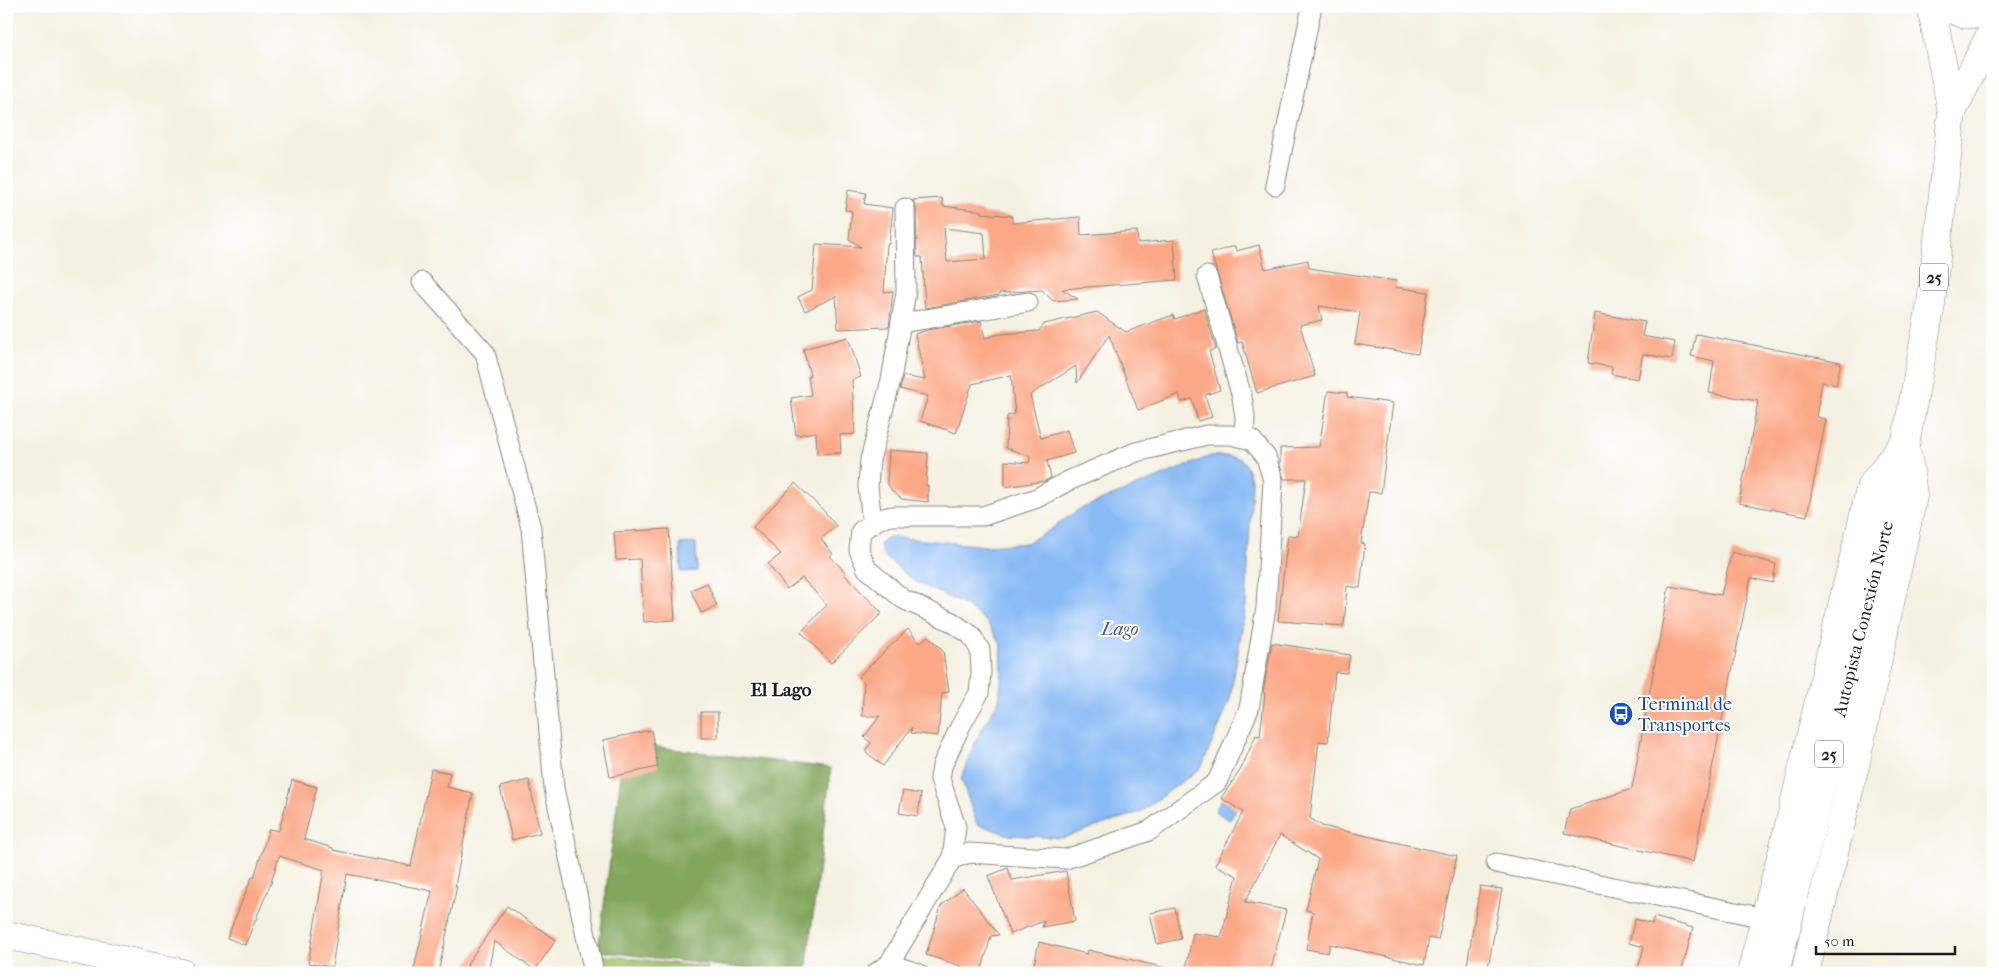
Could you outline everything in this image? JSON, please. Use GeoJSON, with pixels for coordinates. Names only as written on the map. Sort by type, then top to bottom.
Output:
{"type":"FeatureCollection","features":[{"type":"Feature","properties":{"kind":"main road","name":"25"},"geometry":{"type":"LineString","coordinates":[[1906,440],[1931,304],[1952,112],[1931,6]]}},
{"type":"Feature","properties":{"kind":"main road"},"geometry":{"type":"LineString","coordinates":[[1942,6],[1964,14],[1993,14]]}},
{"type":"Feature","properties":{"kind":"main road","name":"25"},"geometry":{"type":"LineString","coordinates":[[1952,112],[1993,29]]}},
{"type":"Feature","properties":{"kind":"main road"},"geometry":{"type":"LineString","coordinates":[[1751,973],[1872,486],[1906,440]]}},
{"type":"Feature","properties":{"kind":"main road"},"geometry":{"type":"LineString","coordinates":[[1806,973],[1856,761],[1913,496],[1906,440]]}},
{"type":"Feature","properties":{"kind":"main road","name":"Autopista Conexión Norte"},"geometry":{"type":"LineString","coordinates":[[1775,973],[1906,440]]}},
{"type":"Feature","properties":{"kind":"main road"},"geometry":{"type":"LineString","coordinates":[[6,935],[182,973]]}},
{"type":"Feature","properties":{"kind":"street"},"geometry":{"type":"LineString","coordinates":[[1275,185],[1312,6]]}},
{"type":"Feature","properties":{"kind":"street"},"geometry":{"type":"LineString","coordinates":[[872,523],[868,486],[870,460],[891,380],[906,292],[905,208]]}},
{"type":"Feature","properties":{"kind":"street"},"geometry":{"type":"LineString","coordinates":[[1206,276],[1242,397],[1245,417],[1244,438]]}},
{"type":"Feature","properties":{"kind":"street"},"geometry":{"type":"LineString","coordinates":[[422,282],[485,354],[531,528],[554,788],[594,973]]}},
{"type":"Feature","properties":{"kind":"street"},"geometry":{"type":"LineString","coordinates":[[902,323],[1028,302]]}},
{"type":"Feature","properties":{"kind":"street"},"geometry":{"type":"LineString","coordinates":[[918,973],[883,968],[952,859],[956,827],[940,779],[942,766],[960,727],[979,693],[981,674],[980,650],[971,635],[952,622],[903,599],[866,569],[859,550],[861,531],[879,518],[892,516],[983,516],[1037,498],[1068,481],[1136,452],[1207,435],[1231,435],[1252,440],[1266,457],[1273,480],[1266,608],[1249,708],[1217,782],[1149,831],[1066,858],[970,853],[952,859]]}},
{"type":"Feature","properties":{"kind":"street"},"geometry":{"type":"LineString","coordinates":[[1496,863],[1765,918]]}},
{"type":"Feature","properties":{"kind":"green space"},"geometry":{"type":"Polygon","coordinates":[[[625,743],[831,768],[806,973],[779,973],[598,951],[625,743]]]}},
{"type":"Feature","properties":{"kind":"green space"},"geometry":{"type":"Polygon","coordinates":[[[598,955],[707,967],[706,973],[602,973],[598,955]]]}},
{"type":"Feature","properties":{"kind":"water","name":"Lago"},"geometry":{"type":"Polygon","coordinates":[[[1211,456],[1229,456],[1241,459],[1247,467],[1252,483],[1246,606],[1229,703],[1201,768],[1140,812],[1063,838],[1009,835],[977,824],[961,778],[978,736],[999,700],[1002,674],[1001,644],[986,621],[963,604],[914,581],[884,556],[880,547],[881,542],[886,538],[893,537],[986,546],[1027,543],[1050,530],[1078,510],[1211,456]]]}},
{"type":"Feature","properties":{"kind":"water"},"geometry":{"type":"Polygon","coordinates":[[[696,543],[697,571],[681,572],[680,544],[696,543]]]}},
{"type":"Feature","properties":{"kind":"water"},"geometry":{"type":"Polygon","coordinates":[[[1221,800],[1236,810],[1229,820],[1215,811],[1221,800]]]}},
{"type":"Feature","properties":{"kind":"building"},"geometry":{"type":"Polygon","coordinates":[[[848,190],[866,193],[864,204],[893,208],[889,244],[887,244],[884,292],[893,291],[889,327],[838,329],[836,296],[805,311],[798,297],[812,290],[816,244],[861,247],[849,239],[852,211],[845,210],[848,190]]]}},
{"type":"Feature","properties":{"kind":"building"},"geometry":{"type":"Polygon","coordinates":[[[942,198],[943,206],[1012,216],[1012,223],[1080,217],[1081,235],[1137,231],[1138,243],[1174,240],[1177,280],[1062,289],[1078,299],[1053,301],[1042,290],[999,293],[999,295],[925,308],[922,257],[917,257],[916,208],[913,200],[942,198]],[[944,228],[947,262],[986,259],[984,233],[944,228]]]}},
{"type":"Feature","properties":{"kind":"building"},"geometry":{"type":"Polygon","coordinates":[[[1259,245],[1265,269],[1308,260],[1309,268],[1396,281],[1395,287],[1428,292],[1418,354],[1355,344],[1360,312],[1319,306],[1322,320],[1300,325],[1315,376],[1257,393],[1242,342],[1238,343],[1211,253],[1235,246],[1236,251],[1259,245]]]}},
{"type":"Feature","properties":{"kind":"building"},"geometry":{"type":"Polygon","coordinates":[[[1204,308],[1216,349],[1209,351],[1220,390],[1205,395],[1212,417],[1198,421],[1192,399],[1181,402],[1179,394],[1138,410],[1109,335],[1077,383],[1076,366],[1030,395],[1041,438],[1067,430],[1074,453],[1047,461],[1051,478],[1044,481],[1005,487],[1005,461],[1029,463],[1030,456],[1006,448],[1007,416],[1015,414],[1011,375],[972,384],[956,433],[920,421],[928,396],[900,389],[903,376],[925,380],[915,334],[927,330],[981,321],[985,338],[1001,334],[1039,331],[1044,324],[1097,312],[1126,332],[1173,315],[1175,319],[1204,308]]]}},
{"type":"Feature","properties":{"kind":"building"},"geometry":{"type":"Polygon","coordinates":[[[1595,313],[1645,322],[1642,336],[1675,342],[1672,359],[1643,354],[1638,379],[1611,374],[1612,367],[1588,363],[1595,313]]]}},
{"type":"Feature","properties":{"kind":"building"},"geometry":{"type":"Polygon","coordinates":[[[1696,334],[1841,362],[1836,385],[1822,382],[1816,417],[1826,419],[1807,516],[1739,503],[1758,401],[1709,393],[1714,361],[1691,356],[1696,334]]]}},
{"type":"Feature","properties":{"kind":"building"},"geometry":{"type":"Polygon","coordinates":[[[848,337],[861,377],[852,380],[855,434],[840,435],[841,453],[817,454],[816,432],[796,435],[791,398],[811,395],[808,376],[810,375],[803,349],[848,337]]]}},
{"type":"Feature","properties":{"kind":"building"},"geometry":{"type":"Polygon","coordinates":[[[1328,391],[1347,393],[1347,397],[1393,403],[1381,493],[1369,492],[1361,543],[1365,544],[1360,588],[1347,586],[1344,626],[1278,621],[1288,535],[1298,536],[1306,479],[1284,479],[1280,465],[1280,448],[1319,447],[1328,391]]]}},
{"type":"Feature","properties":{"kind":"building"},"geometry":{"type":"Polygon","coordinates":[[[889,450],[928,453],[926,485],[928,485],[928,502],[902,499],[891,490],[887,482],[889,450]]]}},
{"type":"Feature","properties":{"kind":"building"},"geometry":{"type":"Polygon","coordinates":[[[795,483],[825,512],[836,526],[821,539],[833,554],[830,556],[846,573],[844,574],[882,613],[831,663],[801,632],[827,605],[802,578],[787,589],[768,564],[781,554],[753,527],[795,483]]]}},
{"type":"Feature","properties":{"kind":"building"},"geometry":{"type":"Polygon","coordinates":[[[669,529],[675,620],[644,622],[640,559],[616,560],[614,532],[669,529]]]}},
{"type":"Feature","properties":{"kind":"building"},"geometry":{"type":"Polygon","coordinates":[[[1732,552],[1776,564],[1773,583],[1751,578],[1693,862],[1564,833],[1570,809],[1632,789],[1669,586],[1721,595],[1732,552]]]}},
{"type":"Feature","properties":{"kind":"building"},"geometry":{"type":"Polygon","coordinates":[[[707,583],[717,606],[701,613],[691,590],[707,583]]]}},
{"type":"Feature","properties":{"kind":"building"},"geometry":{"type":"Polygon","coordinates":[[[908,629],[920,643],[928,636],[943,651],[949,692],[942,693],[938,736],[911,733],[912,727],[883,766],[865,751],[871,743],[864,737],[880,716],[862,716],[864,683],[858,677],[908,629]]]}},
{"type":"Feature","properties":{"kind":"building"},"geometry":{"type":"Polygon","coordinates":[[[1272,643],[1350,655],[1347,673],[1335,672],[1328,742],[1319,741],[1310,818],[1322,826],[1457,856],[1438,940],[1429,938],[1424,965],[1330,944],[1328,953],[1306,949],[1313,912],[1306,910],[1318,859],[1280,835],[1245,902],[1286,910],[1270,973],[1185,973],[1193,933],[1221,937],[1237,876],[1215,865],[1243,812],[1221,798],[1241,769],[1256,735],[1260,736],[1265,693],[1263,692],[1272,643]]]}},
{"type":"Feature","properties":{"kind":"building"},"geometry":{"type":"Polygon","coordinates":[[[701,712],[718,712],[718,738],[701,738],[701,712]]]}},
{"type":"Feature","properties":{"kind":"building"},"geometry":{"type":"Polygon","coordinates":[[[651,730],[658,767],[610,777],[603,740],[651,730]]]}},
{"type":"Feature","properties":{"kind":"building"},"geometry":{"type":"Polygon","coordinates":[[[431,769],[450,773],[447,787],[473,793],[455,886],[457,886],[438,973],[413,973],[432,891],[347,874],[332,967],[308,963],[324,870],[279,856],[271,883],[245,945],[227,938],[252,877],[254,878],[269,829],[279,831],[292,780],[317,787],[304,839],[333,848],[333,850],[411,866],[431,769]]]}},
{"type":"Feature","properties":{"kind":"building"},"geometry":{"type":"Polygon","coordinates":[[[529,780],[540,833],[512,840],[500,787],[529,780]]]}},
{"type":"Feature","properties":{"kind":"building"},"geometry":{"type":"Polygon","coordinates":[[[903,791],[921,794],[918,816],[899,813],[903,791]]]}},
{"type":"Feature","properties":{"kind":"building"},"geometry":{"type":"Polygon","coordinates":[[[1008,868],[1012,880],[1066,871],[1075,921],[1042,927],[1044,921],[1010,934],[988,876],[1008,868]]]}},
{"type":"Feature","properties":{"kind":"building"},"geometry":{"type":"Polygon","coordinates":[[[1480,886],[1502,889],[1488,968],[1467,965],[1480,886]]]}},
{"type":"Feature","properties":{"kind":"building"},"geometry":{"type":"Polygon","coordinates":[[[963,888],[999,935],[991,936],[981,973],[959,973],[961,966],[926,955],[941,906],[963,888]]]}},
{"type":"Feature","properties":{"kind":"building"},"geometry":{"type":"Polygon","coordinates":[[[507,906],[556,940],[535,970],[494,941],[488,973],[466,973],[468,963],[507,906]]]}},
{"type":"Feature","properties":{"kind":"building"},"geometry":{"type":"Polygon","coordinates":[[[1175,908],[1181,939],[1157,944],[1150,913],[1175,908]]]}},
{"type":"Feature","properties":{"kind":"building"},"geometry":{"type":"Polygon","coordinates":[[[1654,917],[1693,928],[1681,973],[1637,973],[1644,947],[1629,943],[1635,919],[1652,924],[1654,917]]]}},
{"type":"Feature","properties":{"kind":"building"},"geometry":{"type":"Polygon","coordinates":[[[1039,942],[1087,954],[1088,950],[1162,967],[1162,973],[1032,973],[1039,942]]]}},
{"type":"Feature","properties":{"kind":"place","name":"Terminal de Transportes"},"geometry":{"type":"Point","coordinates":[1621,714]}},
{"type":"Feature","properties":{"kind":"district","name":"El Lago"},"geometry":{"type":"Point","coordinates":[781,690]}}]}
